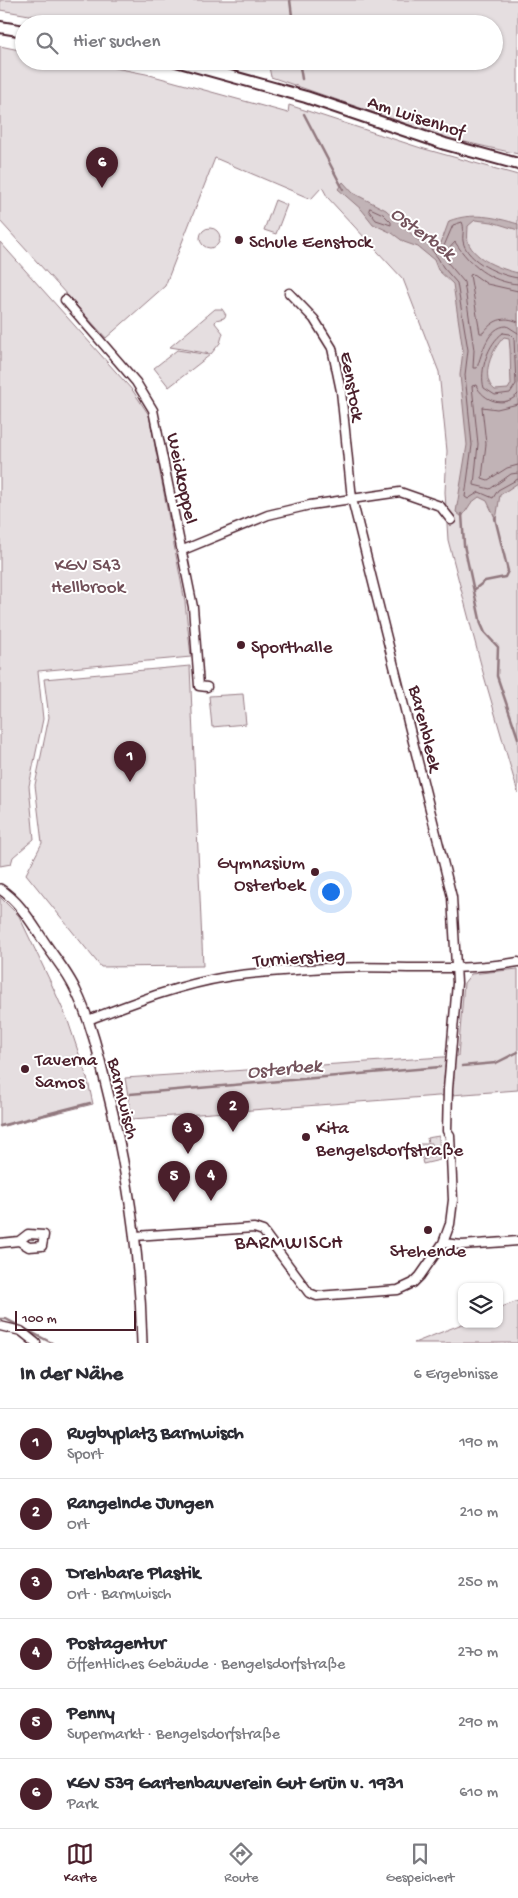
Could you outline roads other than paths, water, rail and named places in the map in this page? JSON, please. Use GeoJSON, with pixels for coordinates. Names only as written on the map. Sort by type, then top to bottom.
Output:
{"type":"FeatureCollection","features":[{"type":"Feature","properties":{"kind":"main road"},"geometry":{"type":"LineString","coordinates":[[0,27],[15,30]]}},
{"type":"Feature","properties":{"kind":"main road","name":"Am Luisenhof"},"geometry":{"type":"LineString","coordinates":[[208,70],[306,97],[445,144],[518,164]]}},
{"type":"Feature","properties":{"kind":"street","name":"Eenstock"},"geometry":{"type":"LineString","coordinates":[[289,294],[314,318],[332,348],[341,391],[352,498]]}},
{"type":"Feature","properties":{"kind":"street","name":"Weidkoppel"},"geometry":{"type":"LineString","coordinates":[[65,300],[136,382],[153,410],[183,550],[193,607],[199,686],[206,687]]}},
{"type":"Feature","properties":{"kind":"street"},"geometry":{"type":"LineString","coordinates":[[183,550],[268,515],[352,498],[400,492],[440,506],[451,520]]}},
{"type":"Feature","properties":{"kind":"street","name":"Barenbleek"},"geometry":{"type":"LineString","coordinates":[[134,1236],[254,1228],[263,1231],[309,1293],[318,1296],[398,1290],[413,1283],[443,1243],[450,1224],[453,1200],[450,1135],[447,1131],[447,1124],[457,967],[450,888],[352,498]]}},
{"type":"Feature","properties":{"kind":"street","name":"Barmwisch"},"geometry":{"type":"LineString","coordinates":[[0,889],[22,908],[76,990],[88,1020],[116,1124],[128,1182],[142,1343]]}},
{"type":"Feature","properties":{"kind":"street","name":"Turnierstieg"},"geometry":{"type":"LineString","coordinates":[[88,1020],[166,992],[226,977],[328,968],[457,967],[518,962]]}},
{"type":"Feature","properties":{"kind":"street"},"geometry":{"type":"LineString","coordinates":[[0,1242],[19,1241]]}},
{"type":"Feature","properties":{"kind":"street"},"geometry":{"type":"LineString","coordinates":[[443,1243],[462,1245],[518,1241]]}},
{"type":"Feature","properties":{"kind":"street"},"geometry":{"type":"LineString","coordinates":[[0,1326],[21,1331],[36,1343]]}},
{"type":"Feature","properties":{"kind":"water"},"geometry":{"type":"Polygon","coordinates":[[[343,182],[353,193],[386,210],[419,241],[441,243],[449,221],[458,218],[475,216],[501,219],[518,224],[518,230],[492,222],[475,220],[468,226],[468,242],[476,254],[489,263],[518,273],[518,483],[500,495],[496,520],[487,501],[479,497],[471,503],[462,517],[456,512],[467,445],[460,375],[463,351],[453,284],[438,270],[434,260],[418,247],[404,242],[392,233],[373,224],[362,210],[338,189],[343,182]],[[504,337],[500,342],[489,363],[488,378],[490,385],[495,390],[508,389],[511,384],[509,338],[504,337]]]}},
{"type":"Feature","properties":{"kind":"waterway","name":"Osterbek"},"geometry":{"type":"LineString","coordinates":[[290,0],[292,15]]}},
{"type":"Feature","properties":{"kind":"waterway","name":"Osterbek"},"geometry":{"type":"LineString","coordinates":[[300,70],[302,79]]}},
{"type":"Feature","properties":{"kind":"waterway","name":"Osterbek"},"geometry":{"type":"LineString","coordinates":[[304,114],[343,189]]}},
{"type":"Feature","properties":{"kind":"waterway","name":"Osterbek"},"geometry":{"type":"LineString","coordinates":[[462,514],[464,545],[481,624],[485,633],[498,647],[497,676],[518,738]]}},
{"type":"Feature","properties":{"kind":"waterway","name":"Osterbek"},"geometry":{"type":"LineString","coordinates":[[475,589],[485,581],[505,577],[508,571],[495,518]]}},
{"type":"Feature","properties":{"kind":"waterway","name":"Osterbek"},"geometry":{"type":"LineString","coordinates":[[462,1066],[496,1063],[518,1052]]}},
{"type":"Feature","properties":{"kind":"waterway","name":"Osterbek"},"geometry":{"type":"LineString","coordinates":[[130,1094],[440,1067]]}},
{"type":"Feature","properties":{"kind":"waterway","name":"Osterbek"},"geometry":{"type":"LineString","coordinates":[[0,1126],[90,1103]]}},
{"type":"Feature","properties":{"kind":"waterway"},"geometry":{"type":"LineString","coordinates":[[0,1319],[6,1319],[52,1343]]}},
{"type":"Feature","properties":{"kind":"place","name":"KGV 539 Gartenbauverein Gut Grün v. 1931"},"geometry":{"type":"Point","coordinates":[102,188]}},
{"type":"Feature","properties":{"kind":"place","name":"Schule Eenstock"},"geometry":{"type":"Point","coordinates":[239,240]}},
{"type":"Feature","properties":{"kind":"place","name":"Sporthalle"},"geometry":{"type":"Point","coordinates":[241,645]}},
{"type":"Feature","properties":{"kind":"place","name":"Rugbyplatz Barmwisch"},"geometry":{"type":"Point","coordinates":[130,782]}},
{"type":"Feature","properties":{"kind":"place","name":"Gymnasium Osterbek"},"geometry":{"type":"Point","coordinates":[315,872]}},
{"type":"Feature","properties":{"kind":"place","name":"Taverna Samos"},"geometry":{"type":"Point","coordinates":[25,1069]}},
{"type":"Feature","properties":{"kind":"place","name":"Rangelnde Jungen"},"geometry":{"type":"Point","coordinates":[233,1132]}},
{"type":"Feature","properties":{"kind":"place","name":"Kita Bengelsdorfstraße"},"geometry":{"type":"Point","coordinates":[306,1137]}},
{"type":"Feature","properties":{"kind":"place","name":"Drehbare Plastik"},"geometry":{"type":"Point","coordinates":[188,1154]}},
{"type":"Feature","properties":{"kind":"place","name":"Postagentur"},"geometry":{"type":"Point","coordinates":[211,1201]}},
{"type":"Feature","properties":{"kind":"place","name":"Penny"},"geometry":{"type":"Point","coordinates":[174,1202]}},
{"type":"Feature","properties":{"kind":"place","name":"Stehende"},"geometry":{"type":"Point","coordinates":[428,1230]}},
{"type":"Feature","properties":{"kind":"district","name":"BARMWISCH"},"geometry":{"type":"Point","coordinates":[289,1241]}},
{"type":"Feature","properties":{"kind":"park label","name":"KGV 543 Hellbrook"},"geometry":{"type":"Point","coordinates":[88,574]}}]}
